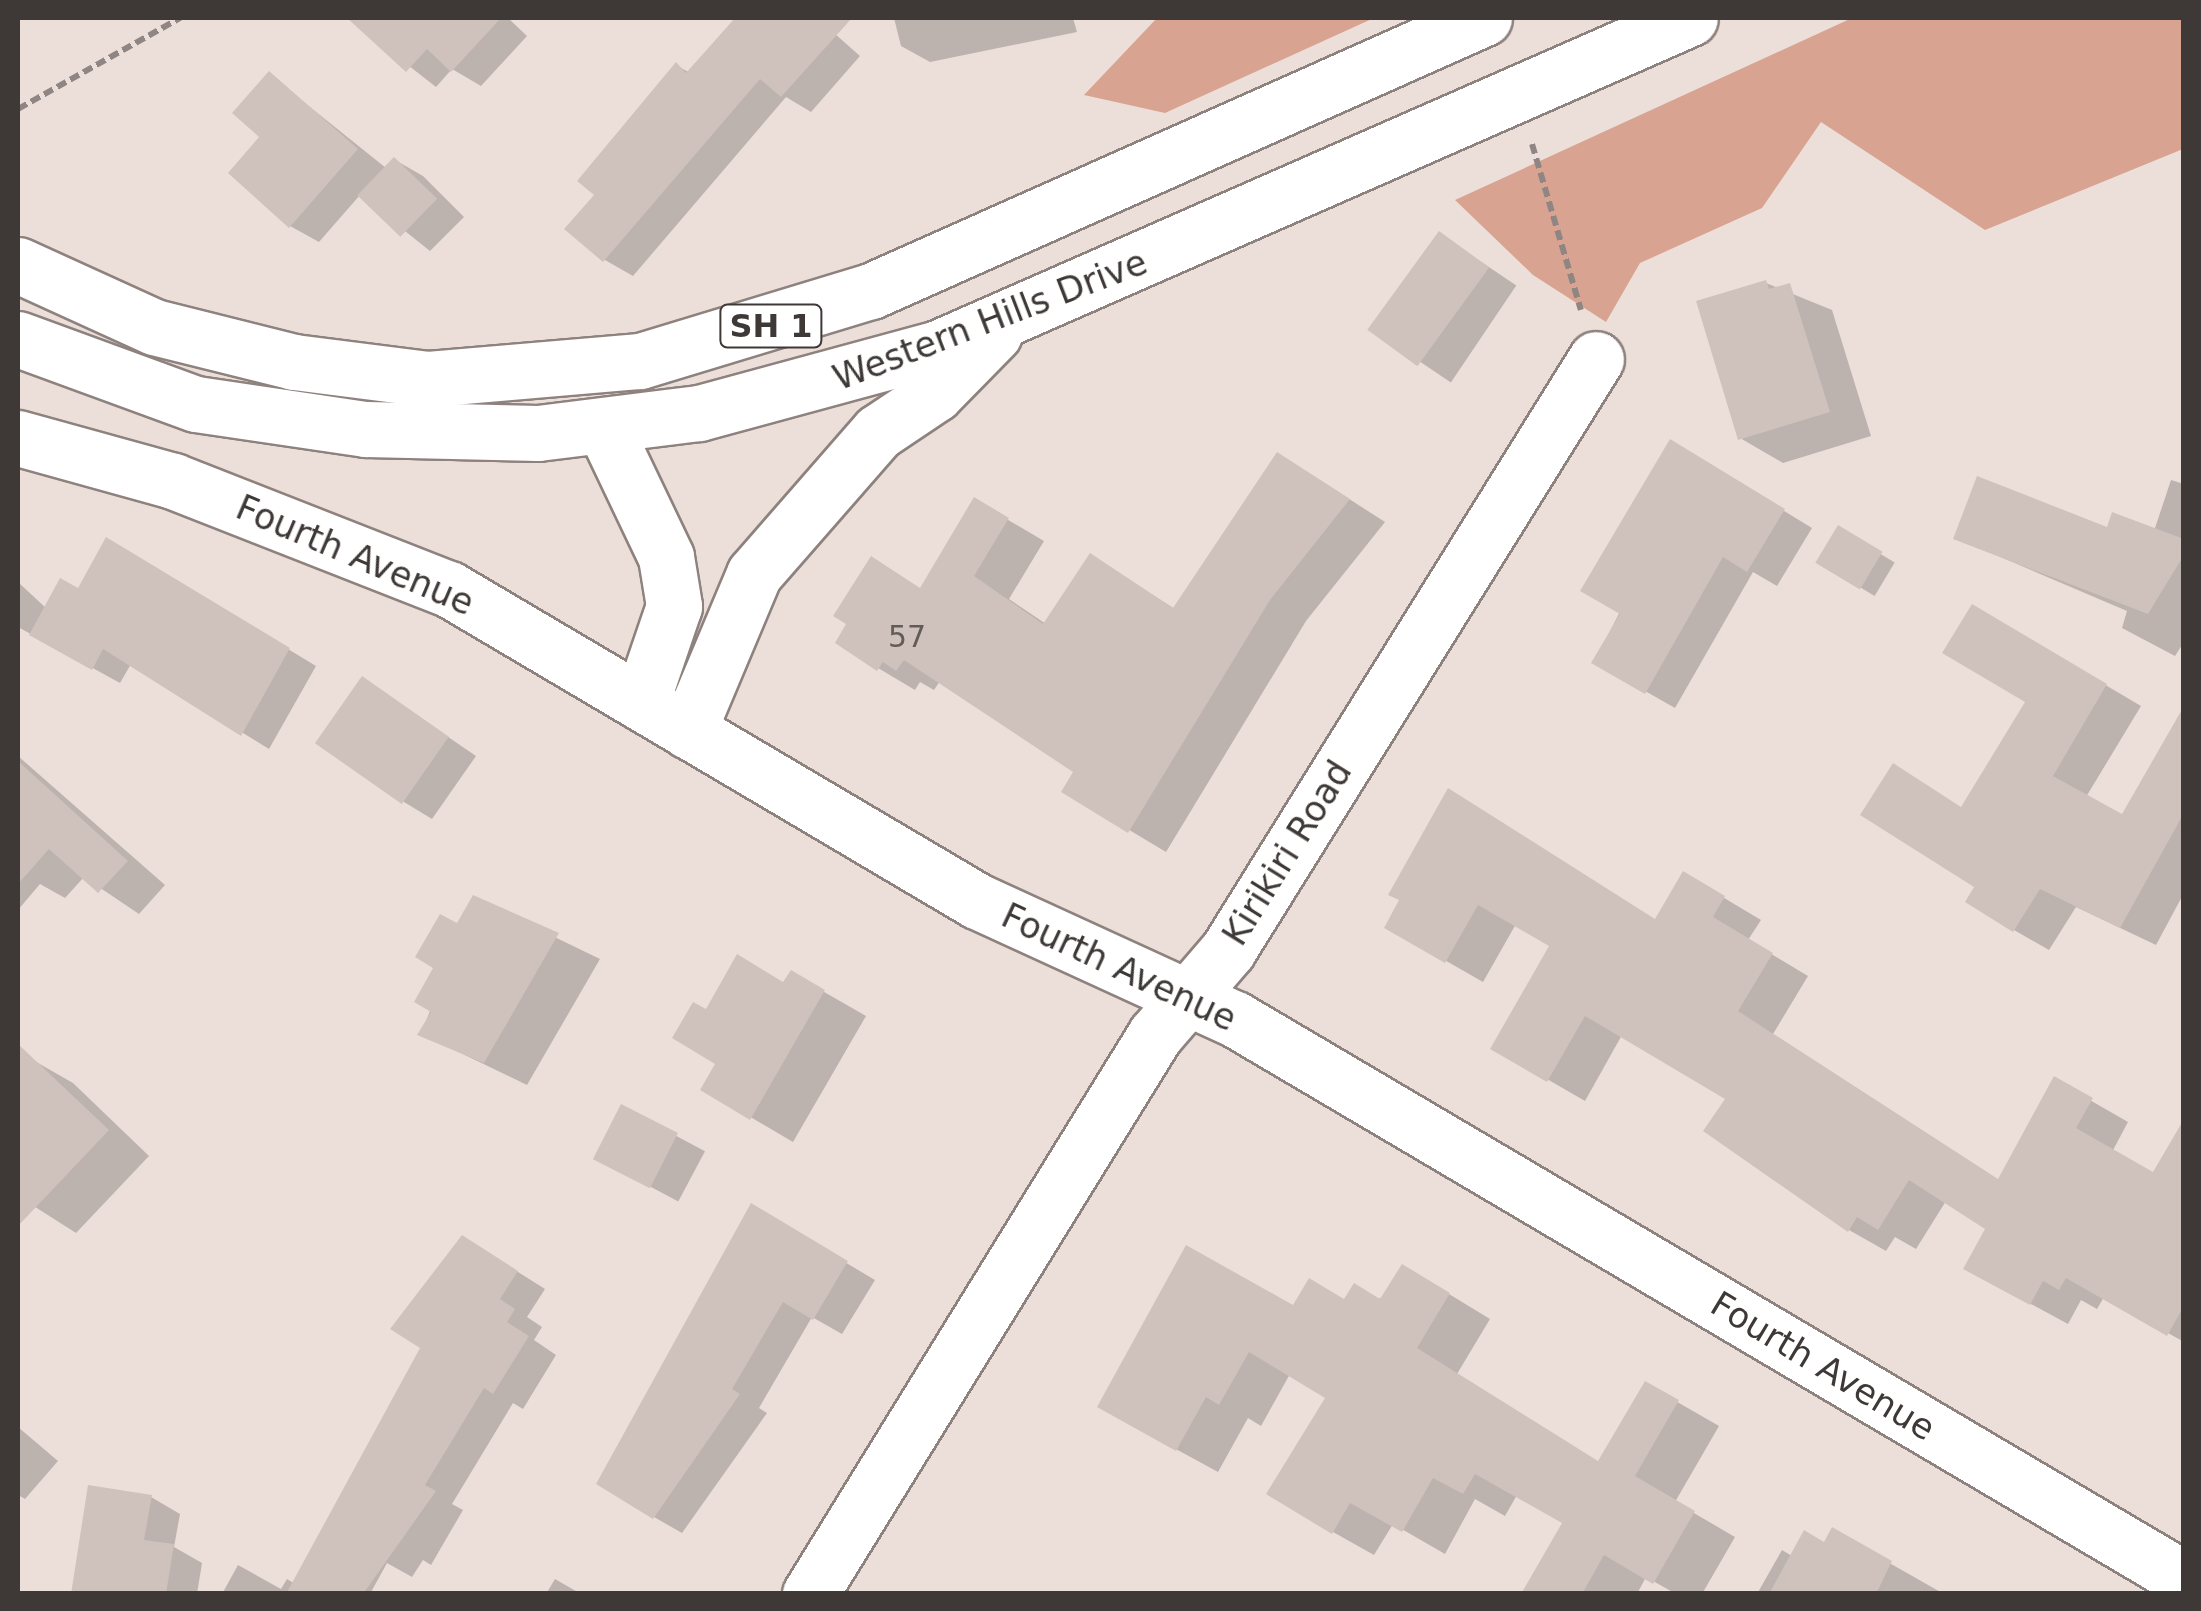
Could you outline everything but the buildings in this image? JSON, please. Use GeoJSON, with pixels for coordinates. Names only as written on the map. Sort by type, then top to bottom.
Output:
{"type":"FeatureCollection","features":[{"type":"Feature","properties":{"kind":"main road","name":"Western Hills Drive"},"geometry":{"type":"LineString","coordinates":[[18,265],[154,327],[294,362],[428,380],[640,361],[872,291],[1484,18]]}},
{"type":"Feature","properties":{"kind":"main road","name":"Western Hills Drive"},"geometry":{"type":"LineString","coordinates":[[18,339],[213,407],[366,429],[605,429],[814,388],[1010,318],[1518,98],[1690,18]]}},
{"type":"Feature","properties":{"kind":"main road"},"geometry":{"type":"LineString","coordinates":[[688,731],[754,574],[790,528],[878,432],[935,394],[1010,318]]}},
{"type":"Feature","properties":{"kind":"main road","name":"Kirikiri Road"},"geometry":{"type":"LineString","coordinates":[[810,1594],[1179,1000],[1228,950],[1596,359]]}},
{"type":"Feature","properties":{"kind":"main road"},"geometry":{"type":"LineString","coordinates":[[605,429],[666,556],[674,606],[641,702]]}},
{"type":"Feature","properties":{"kind":"main road","name":"Fourth Avenue"},"geometry":{"type":"LineString","coordinates":[[18,438],[173,481],[450,588],[976,900],[1179,1000],[1236,1019],[2184,1579]]}},
{"type":"Feature","properties":{"kind":"path"},"geometry":{"type":"LineString","coordinates":[[18,109],[180,18]]}},
{"type":"Feature","properties":{"kind":"path"},"geometry":{"type":"LineString","coordinates":[[1518,98],[1596,359]]}},
{"type":"Feature","properties":{"kind":"shaded area"},"geometry":{"type":"Polygon","coordinates":[[[1157,18],[1374,18],[1165,113],[1084,95],[1157,18]]]}},
{"type":"Feature","properties":{"kind":"shaded area"},"geometry":{"type":"Polygon","coordinates":[[[1852,18],[2183,18],[2183,149],[1985,230],[1821,122],[1762,208],[1640,263],[1606,322],[1533,275],[1455,200],[1852,18]]]}}]}
